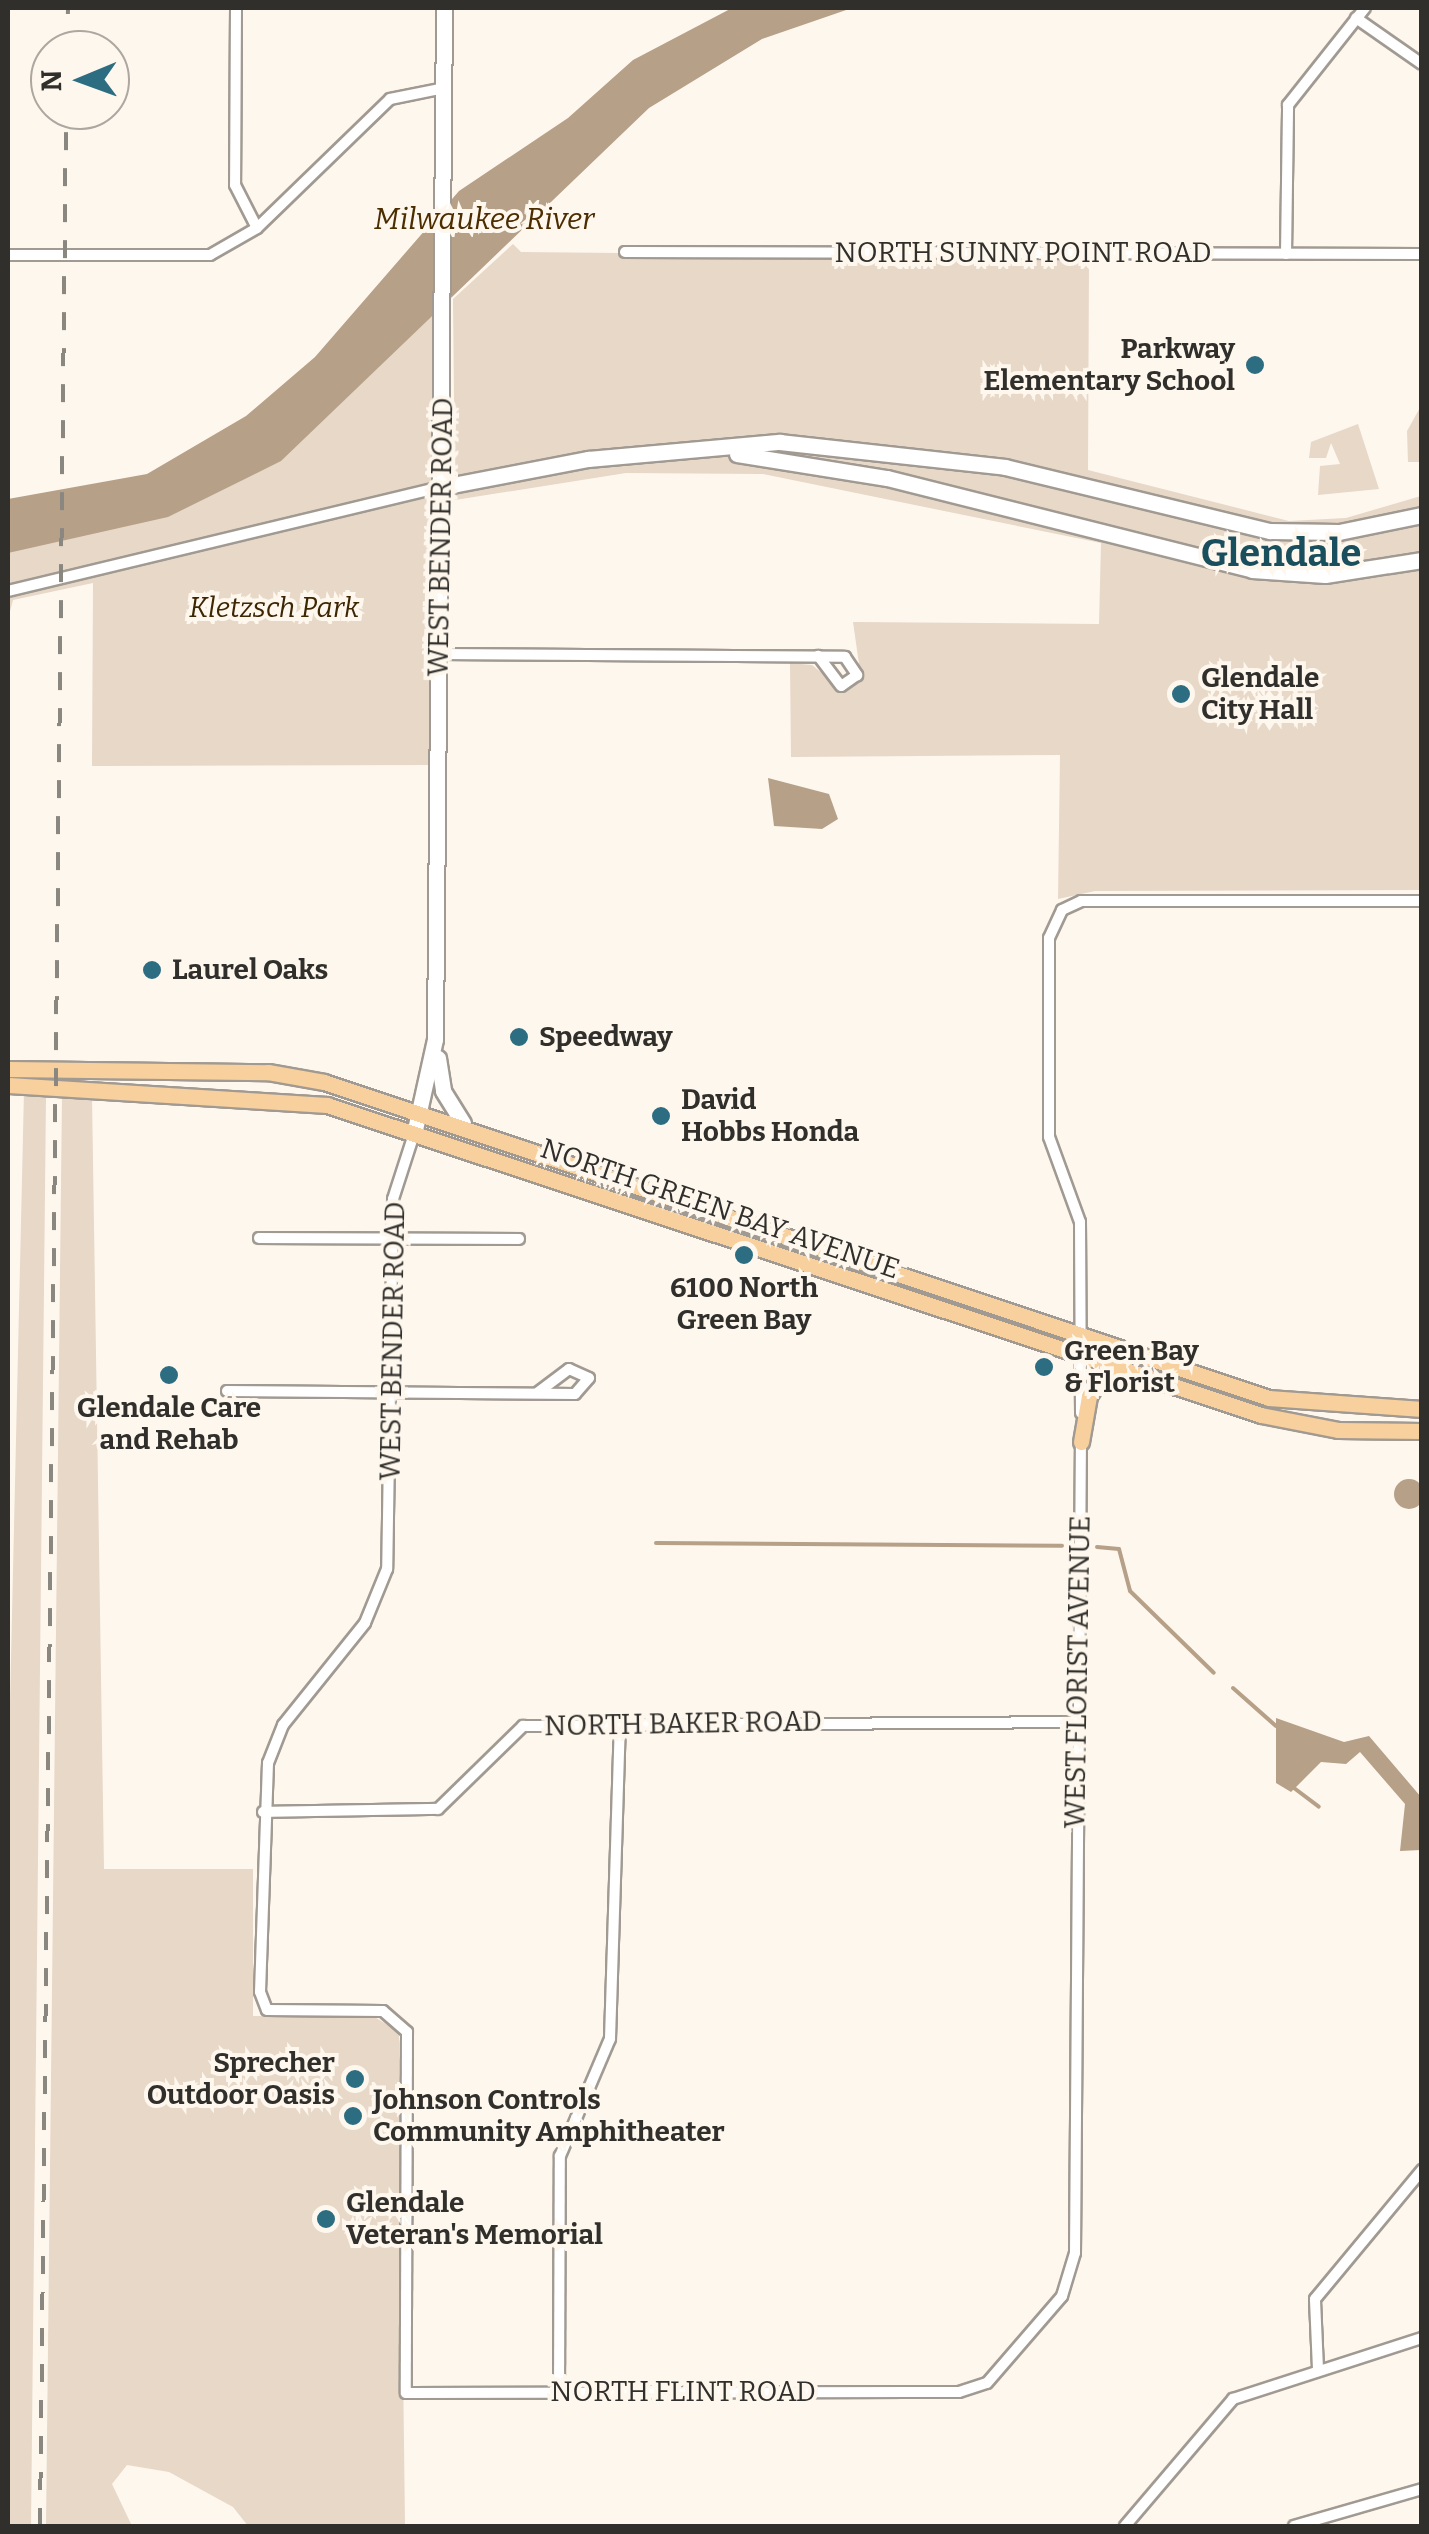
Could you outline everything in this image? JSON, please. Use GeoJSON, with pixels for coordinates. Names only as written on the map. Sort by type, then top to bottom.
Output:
{"type":"FeatureCollection","features":[{"type":"Feature","properties":{"kind":"main road","name":"NORTH GREEN BAY AVENUE"},"geometry":{"type":"LineString","coordinates":[[8,1069],[268,1072],[463,1123],[1269,1398],[1422,1409]]}},
{"type":"Feature","properties":{"kind":"main road","name":"NORTH GREEN BAY AVENUE"},"geometry":{"type":"LineString","coordinates":[[8,1085],[267,1096],[414,1134],[1261,1415],[1338,1430],[1422,1431]]}},
{"type":"Feature","properties":{"kind":"main road"},"geometry":{"type":"LineString","coordinates":[[952,1315],[960,1290]]}},
{"type":"Feature","properties":{"kind":"main road"},"geometry":{"type":"LineString","coordinates":[[974,1322],[982,1298]]}},
{"type":"Feature","properties":{"kind":"main road"},"geometry":{"type":"LineString","coordinates":[[1080,1442],[1088,1396],[1108,1367]]}},
{"type":"Feature","properties":{"kind":"street"},"geometry":{"type":"LineString","coordinates":[[236,8],[235,185],[257,228]]}},
{"type":"Feature","properties":{"kind":"street","name":"WEST BENDER ROAD"},"geometry":{"type":"LineString","coordinates":[[406,2393],[410,2040],[384,2011],[263,2008],[263,1812],[283,1726],[366,1623],[383,1585],[392,1238],[435,1039],[444,8]]}},
{"type":"Feature","properties":{"kind":"street"},"geometry":{"type":"LineString","coordinates":[[1286,254],[1288,104],[1365,8]]}},
{"type":"Feature","properties":{"kind":"street"},"geometry":{"type":"LineString","coordinates":[[1356,18],[1422,64]]}},
{"type":"Feature","properties":{"kind":"street"},"geometry":{"type":"LineString","coordinates":[[8,256],[210,256],[257,228],[390,99],[444,88]]}},
{"type":"Feature","properties":{"kind":"street","name":"NORTH SUNNY POINT ROAD"},"geometry":{"type":"LineString","coordinates":[[625,252],[1422,254]]}},
{"type":"Feature","properties":{"kind":"street"},"geometry":{"type":"LineString","coordinates":[[8,591],[442,487],[588,460],[724,452],[780,442],[938,456],[1270,530],[1339,532],[1422,516]]}},
{"type":"Feature","properties":{"kind":"street"},"geometry":{"type":"LineString","coordinates":[[724,452],[887,478],[1252,570],[1325,575],[1422,560]]}},
{"type":"Feature","properties":{"kind":"street"},"geometry":{"type":"LineString","coordinates":[[440,654],[818,656]]}},
{"type":"Feature","properties":{"kind":"street","name":"WEST FLORIST AVENUE"},"geometry":{"type":"LineString","coordinates":[[959,2392],[987,2383],[1062,2296],[1074,2263],[1080,1222],[1048,1137],[1050,938],[1062,910],[1080,901],[1422,901]]}},
{"type":"Feature","properties":{"kind":"street"},"geometry":{"type":"LineString","coordinates":[[435,1039],[443,1091],[463,1123]]}},
{"type":"Feature","properties":{"kind":"street"},"geometry":{"type":"LineString","coordinates":[[259,1238],[519,1239]]}},
{"type":"Feature","properties":{"kind":"street"},"geometry":{"type":"LineString","coordinates":[[228,1392],[580,1394],[589,1378],[569,1369],[537,1393]]}},
{"type":"Feature","properties":{"kind":"street","name":"NORTH BAKER ROAD"},"geometry":{"type":"LineString","coordinates":[[263,1812],[411,1816],[438,1809],[523,1726],[1078,1722]]}},
{"type":"Feature","properties":{"kind":"street"},"geometry":{"type":"LineString","coordinates":[[559,2392],[560,2156],[610,2038],[620,1723]]}},
{"type":"Feature","properties":{"kind":"street"},"geometry":{"type":"LineString","coordinates":[[1318,2369],[1315,2298],[1422,2170]]}},
{"type":"Feature","properties":{"kind":"street"},"geometry":{"type":"LineString","coordinates":[[1125,2526],[1233,2399],[1422,2338]]}},
{"type":"Feature","properties":{"kind":"street","name":"NORTH FLINT ROAD"},"geometry":{"type":"LineString","coordinates":[[406,2393],[959,2392]]}},
{"type":"Feature","properties":{"kind":"street"},"geometry":{"type":"LineString","coordinates":[[1294,2526],[1422,2489]]}},
{"type":"Feature","properties":{"kind":"green space"},"geometry":{"type":"Polygon","coordinates":[[[513,244],[521,252],[1089,258],[1088,470],[1289,521],[1346,518],[1421,496],[1421,890],[1095,891],[1058,899],[1060,755],[791,757],[790,663],[812,665],[844,691],[860,671],[853,622],[1099,624],[1101,543],[763,474],[626,473],[455,500],[453,299],[513,244]]]}},
{"type":"Feature","properties":{"kind":"green space","name":"Kletzsch Park"},"geometry":{"type":"Polygon","coordinates":[[[434,315],[429,765],[92,766],[93,583],[13,600],[8,619],[8,519],[103,511],[434,315]]]}},
{"type":"Feature","properties":{"kind":"green space"},"geometry":{"type":"Polygon","coordinates":[[[1421,406],[1421,462],[1408,462],[1407,431],[1421,406]]]}},
{"type":"Feature","properties":{"kind":"green space"},"geometry":{"type":"Polygon","coordinates":[[[1358,424],[1379,489],[1318,495],[1320,466],[1340,464],[1331,443],[1326,458],[1309,458],[1311,442],[1358,424]]]}},
{"type":"Feature","properties":{"kind":"green space"},"geometry":{"type":"Polygon","coordinates":[[[24,1091],[46,1096],[31,2526],[8,2526],[8,1790],[24,1091]]]}},
{"type":"Feature","properties":{"kind":"green space"},"geometry":{"type":"Polygon","coordinates":[[[62,1094],[92,1096],[104,1869],[253,1869],[253,2016],[373,2016],[399,2032],[405,2526],[248,2526],[233,2507],[169,2472],[127,2465],[112,2484],[132,2526],[46,2526],[62,1094]]]}},
{"type":"Feature","properties":{"kind":"water","name":"Milwaukee River"},"geometry":{"type":"Polygon","coordinates":[[[732,8],[852,8],[762,39],[649,108],[281,461],[168,517],[8,553],[8,499],[147,474],[246,416],[315,357],[459,191],[568,118],[633,60],[732,8]]]}},
{"type":"Feature","properties":{"kind":"water"},"geometry":{"type":"Polygon","coordinates":[[[768,778],[829,794],[838,819],[822,829],[774,826],[768,778]]]}},
{"type":"Feature","properties":{"kind":"water"},"geometry":{"type":"Polygon","coordinates":[[[1409,1479],[1420,1483],[1424,1494],[1420,1505],[1409,1509],[1398,1505],[1394,1494],[1398,1483],[1409,1479]]]}},
{"type":"Feature","properties":{"kind":"water"},"geometry":{"type":"Polygon","coordinates":[[[1276,1718],[1344,1742],[1369,1736],[1421,1797],[1421,1850],[1400,1851],[1405,1804],[1360,1752],[1346,1764],[1321,1762],[1291,1792],[1276,1783],[1276,1718]]]}},
{"type":"Feature","properties":{"kind":"waterway"},"geometry":{"type":"LineString","coordinates":[[656,1543],[1062,1546]]}},
{"type":"Feature","properties":{"kind":"waterway"},"geometry":{"type":"LineString","coordinates":[[1097,1547],[1119,1549],[1130,1591],[1214,1673]]}},
{"type":"Feature","properties":{"kind":"waterway"},"geometry":{"type":"LineString","coordinates":[[1233,1688],[1276,1726]]}},
{"type":"Feature","properties":{"kind":"waterway"},"geometry":{"type":"LineString","coordinates":[[1294,1788],[1319,1807]]}},
{"type":"Feature","properties":{"kind":"railway"},"geometry":{"type":"LineString","coordinates":[[67,30],[68,8]]}},
{"type":"Feature","properties":{"kind":"railway"},"geometry":{"type":"LineString","coordinates":[[40,2526],[66,130]]}},
{"type":"Feature","properties":{"kind":"place","name":"Parkway Elementary School"},"geometry":{"type":"Point","coordinates":[1255,365]}},
{"type":"Feature","properties":{"kind":"place","name":"Glendale City Hall"},"geometry":{"type":"Point","coordinates":[1181,694]}},
{"type":"Feature","properties":{"kind":"place","name":"Laurel Oaks"},"geometry":{"type":"Point","coordinates":[152,970]}},
{"type":"Feature","properties":{"kind":"place","name":"Speedway"},"geometry":{"type":"Point","coordinates":[519,1037]}},
{"type":"Feature","properties":{"kind":"place","name":"David Hobbs Honda"},"geometry":{"type":"Point","coordinates":[661,1116]}},
{"type":"Feature","properties":{"kind":"place","name":"6100 North Green Bay"},"geometry":{"type":"Point","coordinates":[744,1255]}},
{"type":"Feature","properties":{"kind":"place","name":"Green Bay & Florist"},"geometry":{"type":"Point","coordinates":[1044,1367]}},
{"type":"Feature","properties":{"kind":"place","name":"Glendale Care and Rehab"},"geometry":{"type":"Point","coordinates":[169,1375]}},
{"type":"Feature","properties":{"kind":"place","name":"Sprecher Outdoor Oasis"},"geometry":{"type":"Point","coordinates":[355,2079]}},
{"type":"Feature","properties":{"kind":"place","name":"Johnson Controls Community Amphitheater"},"geometry":{"type":"Point","coordinates":[353,2116]}},
{"type":"Feature","properties":{"kind":"place","name":"Glendale Veteran's Memorial"},"geometry":{"type":"Point","coordinates":[326,2219]}},
{"type":"Feature","properties":{"kind":"district","name":"Glendale"},"geometry":{"type":"Point","coordinates":[1281,554]}}]}
